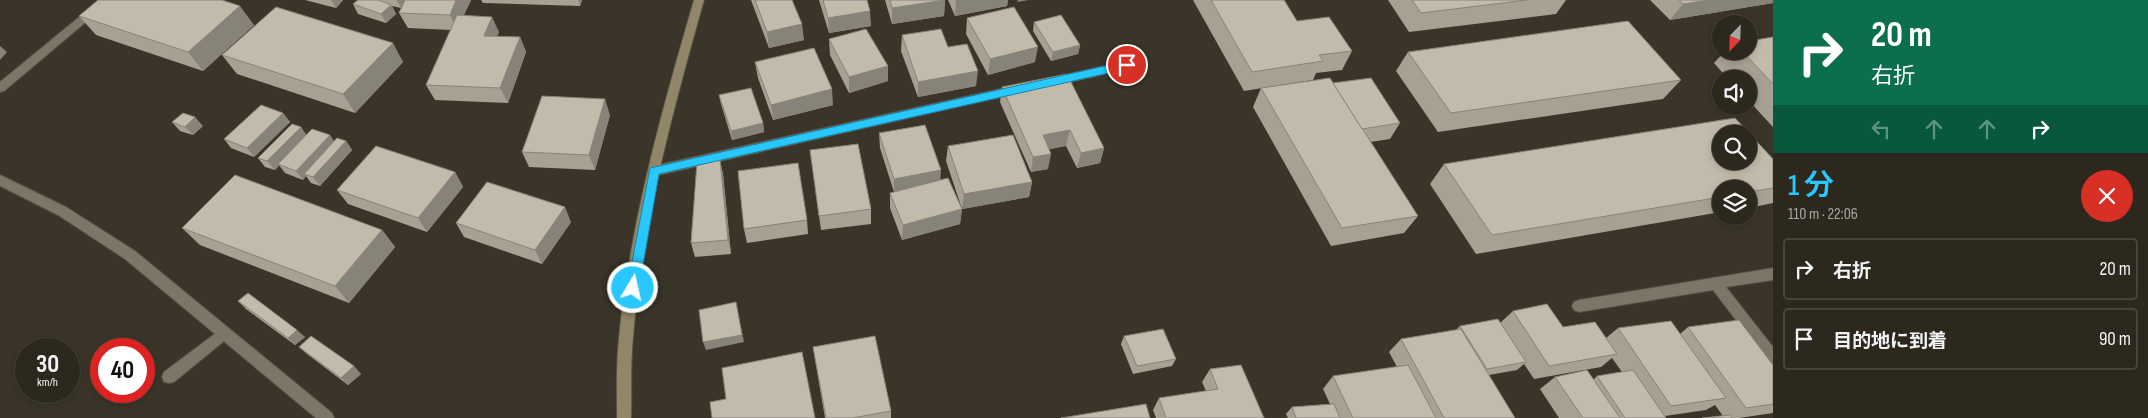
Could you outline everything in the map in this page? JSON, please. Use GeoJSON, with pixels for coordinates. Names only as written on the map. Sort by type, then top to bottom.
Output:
{"type":"FeatureCollection","features":[{"type":"Feature","properties":{"kind":"street"},"geometry":{"type":"LineString","coordinates":[[0,88],[107,0]]}},
{"type":"Feature","properties":{"kind":"street"},"geometry":{"type":"LineString","coordinates":[[624,418],[626,328],[654,171],[676,80],[699,0]]}},
{"type":"Feature","properties":{"kind":"street"},"geometry":{"type":"LineString","coordinates":[[654,171],[1127,65]]}},
{"type":"Feature","properties":{"kind":"street"},"geometry":{"type":"LineString","coordinates":[[0,180],[62,211],[130,255],[328,418]]}},
{"type":"Feature","properties":{"kind":"street"},"geometry":{"type":"LineString","coordinates":[[1579,306],[1773,274]]}},
{"type":"Feature","properties":{"kind":"street"},"geometry":{"type":"LineString","coordinates":[[1716,284],[1773,358]]}},
{"type":"Feature","properties":{"kind":"street"},"geometry":{"type":"LineString","coordinates":[[169,376],[224,333]]}},
{"type":"Feature","properties":{"kind":"building"},"geometry":{"type":"Polygon","coordinates":[[[98,0],[222,0],[240,6],[188,52],[79,16],[98,0]]]}},
{"type":"Feature","properties":{"kind":"building"},"geometry":{"type":"Polygon","coordinates":[[[358,0],[378,0],[391,5],[381,14],[353,4],[358,0]]]}},
{"type":"Feature","properties":{"kind":"building"},"geometry":{"type":"Polygon","coordinates":[[[405,0],[456,0],[450,15],[399,13],[405,0]]]}},
{"type":"Feature","properties":{"kind":"building"},"geometry":{"type":"Polygon","coordinates":[[[755,0],[792,0],[802,24],[767,32],[755,0]]]}},
{"type":"Feature","properties":{"kind":"building"},"geometry":{"type":"Polygon","coordinates":[[[823,0],[867,0],[870,11],[828,18],[823,0]]]}},
{"type":"Feature","properties":{"kind":"building"},"geometry":{"type":"Polygon","coordinates":[[[890,0],[945,0],[892,8],[890,0]]]}},
{"type":"Feature","properties":{"kind":"building"},"geometry":{"type":"Polygon","coordinates":[[[1211,0],[1284,0],[1297,21],[1329,17],[1352,51],[1319,55],[1323,61],[1252,72],[1211,0]]]}},
{"type":"Feature","properties":{"kind":"building"},"geometry":{"type":"Polygon","coordinates":[[[1412,0],[1527,0],[1421,13],[1412,0]]]}},
{"type":"Feature","properties":{"kind":"building"},"geometry":{"type":"Polygon","coordinates":[[[1679,0],[1708,0],[1683,4],[1679,0]]]}},
{"type":"Feature","properties":{"kind":"building"},"geometry":{"type":"Polygon","coordinates":[[[276,7],[393,43],[343,94],[222,55],[276,7]]]}},
{"type":"Feature","properties":{"kind":"building"},"geometry":{"type":"Polygon","coordinates":[[[1014,7],[1038,47],[990,59],[967,18],[1014,7]]]}},
{"type":"Feature","properties":{"kind":"building"},"geometry":{"type":"Polygon","coordinates":[[[457,15],[492,17],[484,36],[520,37],[500,88],[426,85],[457,15]]]}},
{"type":"Feature","properties":{"kind":"building"},"geometry":{"type":"Polygon","coordinates":[[[1061,15],[1080,45],[1053,52],[1034,22],[1061,15]]]}},
{"type":"Feature","properties":{"kind":"building"},"geometry":{"type":"Polygon","coordinates":[[[1628,21],[1681,80],[1451,113],[1408,52],[1628,21]]]}},
{"type":"Feature","properties":{"kind":"building"},"geometry":{"type":"Polygon","coordinates":[[[866,29],[888,66],[849,77],[829,39],[866,29]]]}},
{"type":"Feature","properties":{"kind":"building"},"geometry":{"type":"Polygon","coordinates":[[[941,29],[948,47],[967,44],[978,71],[918,82],[902,35],[941,29]]]}},
{"type":"Feature","properties":{"kind":"building"},"geometry":{"type":"Polygon","coordinates":[[[1773,37],[1773,84],[1750,60],[1758,60],[1758,40],[1773,37]]]}},
{"type":"Feature","properties":{"kind":"building"},"geometry":{"type":"Polygon","coordinates":[[[814,48],[832,89],[771,105],[755,62],[814,48]]]}},
{"type":"Feature","properties":{"kind":"building"},"geometry":{"type":"Polygon","coordinates":[[[1067,74],[1104,148],[1081,153],[1070,130],[1043,135],[1051,154],[1033,157],[1002,87],[1067,74]]]}},
{"type":"Feature","properties":{"kind":"building"},"geometry":{"type":"Polygon","coordinates":[[[1330,78],[1418,216],[1342,228],[1261,88],[1330,78]]]}},
{"type":"Feature","properties":{"kind":"building"},"geometry":{"type":"Polygon","coordinates":[[[1371,78],[1400,123],[1362,129],[1333,83],[1371,78]]]}},
{"type":"Feature","properties":{"kind":"building"},"geometry":{"type":"Polygon","coordinates":[[[751,88],[763,123],[731,131],[719,95],[751,88]]]}},
{"type":"Feature","properties":{"kind":"building"},"geometry":{"type":"Polygon","coordinates":[[[542,96],[605,99],[589,155],[522,152],[542,96]]]}},
{"type":"Feature","properties":{"kind":"building"},"geometry":{"type":"Polygon","coordinates":[[[261,105],[283,113],[247,148],[224,139],[261,105]]]}},
{"type":"Feature","properties":{"kind":"building"},"geometry":{"type":"Polygon","coordinates":[[[183,113],[195,117],[185,127],[172,122],[183,113]]]}},
{"type":"Feature","properties":{"kind":"building"},"geometry":{"type":"Polygon","coordinates":[[[1735,118],[1741,125],[1712,125],[1712,170],[1757,170],[1757,142],[1773,159],[1773,188],[1757,191],[1757,180],[1712,180],[1712,198],[1492,235],[1444,164],[1735,118]]]}},
{"type":"Feature","properties":{"kind":"building"},"geometry":{"type":"Polygon","coordinates":[[[292,124],[301,127],[267,161],[258,158],[292,124]]]}},
{"type":"Feature","properties":{"kind":"building"},"geometry":{"type":"Polygon","coordinates":[[[925,125],[941,170],[894,179],[879,133],[925,125]]]}},
{"type":"Feature","properties":{"kind":"building"},"geometry":{"type":"Polygon","coordinates":[[[312,129],[330,135],[296,171],[278,164],[312,129]]]}},
{"type":"Feature","properties":{"kind":"building"},"geometry":{"type":"Polygon","coordinates":[[[1013,135],[1032,182],[964,194],[948,146],[1013,135]]]}},
{"type":"Feature","properties":{"kind":"building"},"geometry":{"type":"Polygon","coordinates":[[[337,138],[346,141],[313,177],[304,174],[337,138]]]}},
{"type":"Feature","properties":{"kind":"building"},"geometry":{"type":"Polygon","coordinates":[[[858,144],[871,209],[819,216],[810,150],[858,144]]]}},
{"type":"Feature","properties":{"kind":"building"},"geometry":{"type":"Polygon","coordinates":[[[376,146],[455,172],[418,218],[337,190],[376,146]]]}},
{"type":"Feature","properties":{"kind":"building"},"geometry":{"type":"Polygon","coordinates":[[[720,160],[728,240],[691,243],[697,162],[720,160]]]}},
{"type":"Feature","properties":{"kind":"building"},"geometry":{"type":"Polygon","coordinates":[[[798,163],[807,220],[744,229],[738,171],[798,163]]]}},
{"type":"Feature","properties":{"kind":"building"},"geometry":{"type":"Polygon","coordinates":[[[235,175],[382,230],[335,286],[182,228],[235,175]]]}},
{"type":"Feature","properties":{"kind":"building"},"geometry":{"type":"Polygon","coordinates":[[[948,178],[962,209],[903,225],[890,193],[948,178]]]}},
{"type":"Feature","properties":{"kind":"building"},"geometry":{"type":"Polygon","coordinates":[[[487,182],[565,207],[535,250],[456,223],[487,182]]]}},
{"type":"Feature","properties":{"kind":"building"},"geometry":{"type":"Polygon","coordinates":[[[248,293],[297,330],[288,338],[238,301],[248,293]]]}},
{"type":"Feature","properties":{"kind":"building"},"geometry":{"type":"Polygon","coordinates":[[[736,302],[742,335],[703,342],[699,310],[736,302]]]}},
{"type":"Feature","properties":{"kind":"building"},"geometry":{"type":"Polygon","coordinates":[[[1547,304],[1563,327],[1595,322],[1617,354],[1549,366],[1513,311],[1547,304]]]}},
{"type":"Feature","properties":{"kind":"building"},"geometry":{"type":"Polygon","coordinates":[[[1498,319],[1526,362],[1487,369],[1460,326],[1498,319]]]}},
{"type":"Feature","properties":{"kind":"building"},"geometry":{"type":"Polygon","coordinates":[[[1739,320],[1773,365],[1773,404],[1746,408],[1688,327],[1739,320]]]}},
{"type":"Feature","properties":{"kind":"building"},"geometry":{"type":"Polygon","coordinates":[[[1671,321],[1726,398],[1671,406],[1618,328],[1671,321]]]}},
{"type":"Feature","properties":{"kind":"building"},"geometry":{"type":"Polygon","coordinates":[[[1163,329],[1176,359],[1137,366],[1124,336],[1163,329]]]}},
{"type":"Feature","properties":{"kind":"building"},"geometry":{"type":"Polygon","coordinates":[[[1461,329],[1515,418],[1444,418],[1401,339],[1461,329]]]}},
{"type":"Feature","properties":{"kind":"building"},"geometry":{"type":"Polygon","coordinates":[[[311,336],[354,366],[341,378],[299,347],[311,336]]]}},
{"type":"Feature","properties":{"kind":"building"},"geometry":{"type":"Polygon","coordinates":[[[875,336],[891,411],[852,418],[826,418],[813,347],[875,336]]]}},
{"type":"Feature","properties":{"kind":"building"},"geometry":{"type":"Polygon","coordinates":[[[802,352],[815,418],[712,418],[710,402],[726,399],[722,368],[802,352]]]}},
{"type":"Feature","properties":{"kind":"building"},"geometry":{"type":"Polygon","coordinates":[[[1241,365],[1264,418],[1166,418],[1159,398],[1218,389],[1210,369],[1241,365]]]}},
{"type":"Feature","properties":{"kind":"building"},"geometry":{"type":"Polygon","coordinates":[[[1408,365],[1436,418],[1353,418],[1333,376],[1408,365]]]}},
{"type":"Feature","properties":{"kind":"building"},"geometry":{"type":"Polygon","coordinates":[[[1587,370],[1620,418],[1583,418],[1555,377],[1587,370]]]}},
{"type":"Feature","properties":{"kind":"building"},"geometry":{"type":"Polygon","coordinates":[[[1633,370],[1666,418],[1625,418],[1597,376],[1633,370]]]}},
{"type":"Feature","properties":{"kind":"building"},"geometry":{"type":"Polygon","coordinates":[[[1146,404],[1150,418],[1061,418],[1146,404]]]}},
{"type":"Feature","properties":{"kind":"building"},"geometry":{"type":"Polygon","coordinates":[[[1334,404],[1340,418],[1296,418],[1292,407],[1334,404]]]}},
{"type":"Feature","properties":{"kind":"building"},"geometry":{"type":"Polygon","coordinates":[[[1730,415],[1732,418],[1702,418],[1730,415]]]}},
{"type":"Feature","properties":{"kind":"route"},"geometry":{"type":"LineString","coordinates":[[633,288],[654,171],[1127,65]]}}]}
